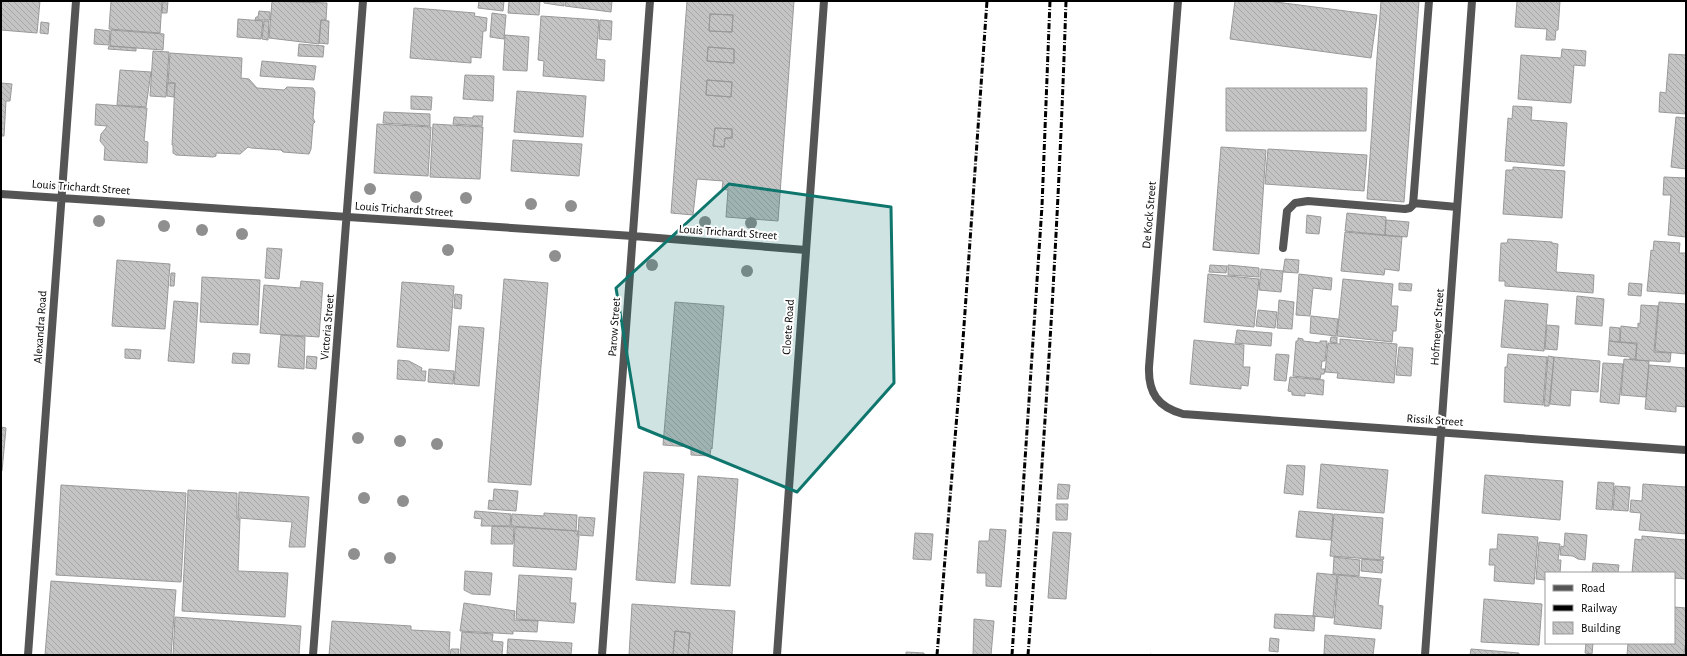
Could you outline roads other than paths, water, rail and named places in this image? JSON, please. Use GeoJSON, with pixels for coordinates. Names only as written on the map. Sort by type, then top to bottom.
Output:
{"type":"FeatureCollection","features":[{"type":"Feature","properties":{"kind":"street","name":"Alexandra Road"},"geometry":{"type":"LineString","coordinates":[[28,655],[76,1]]}},
{"type":"Feature","properties":{"kind":"street","name":"Victoria Street"},"geometry":{"type":"LineString","coordinates":[[313,655],[317,586],[348,217],[363,1]]}},
{"type":"Feature","properties":{"kind":"street","name":"Parow Street"},"geometry":{"type":"LineString","coordinates":[[602,655],[650,1]]}},
{"type":"Feature","properties":{"kind":"street","name":"Cloete Road"},"geometry":{"type":"LineString","coordinates":[[777,655],[824,1]]}},
{"type":"Feature","properties":{"kind":"street","name":"De Kock Street"},"geometry":{"type":"LineString","coordinates":[[1178,1],[1148,379],[1156,399],[1168,409],[1183,414]]}},
{"type":"Feature","properties":{"kind":"street"},"geometry":{"type":"LineString","coordinates":[[1283,248],[1287,211],[1295,203],[1308,201],[1406,209],[1410,208],[1413,203],[1429,1]]}},
{"type":"Feature","properties":{"kind":"street","name":"Hofmeyer Street"},"geometry":{"type":"LineString","coordinates":[[1425,655],[1472,1]]}},
{"type":"Feature","properties":{"kind":"street","name":"Louis Trichardt Street"},"geometry":{"type":"LineString","coordinates":[[1,194],[633,236],[806,250]]}},
{"type":"Feature","properties":{"kind":"street"},"geometry":{"type":"LineString","coordinates":[[1413,203],[1457,207]]}},
{"type":"Feature","properties":{"kind":"street","name":"Rissik Street"},"geometry":{"type":"LineString","coordinates":[[1183,414],[1686,450]]}},
{"type":"Feature","properties":{"kind":"railway"},"geometry":{"type":"LineString","coordinates":[[937,655],[962,354],[987,1]]}},
{"type":"Feature","properties":{"kind":"railway"},"geometry":{"type":"LineString","coordinates":[[1012,655],[1042,206],[1050,1]]}},
{"type":"Feature","properties":{"kind":"railway"},"geometry":{"type":"LineString","coordinates":[[1028,655],[1051,328],[1060,164],[1066,1]]}}]}
